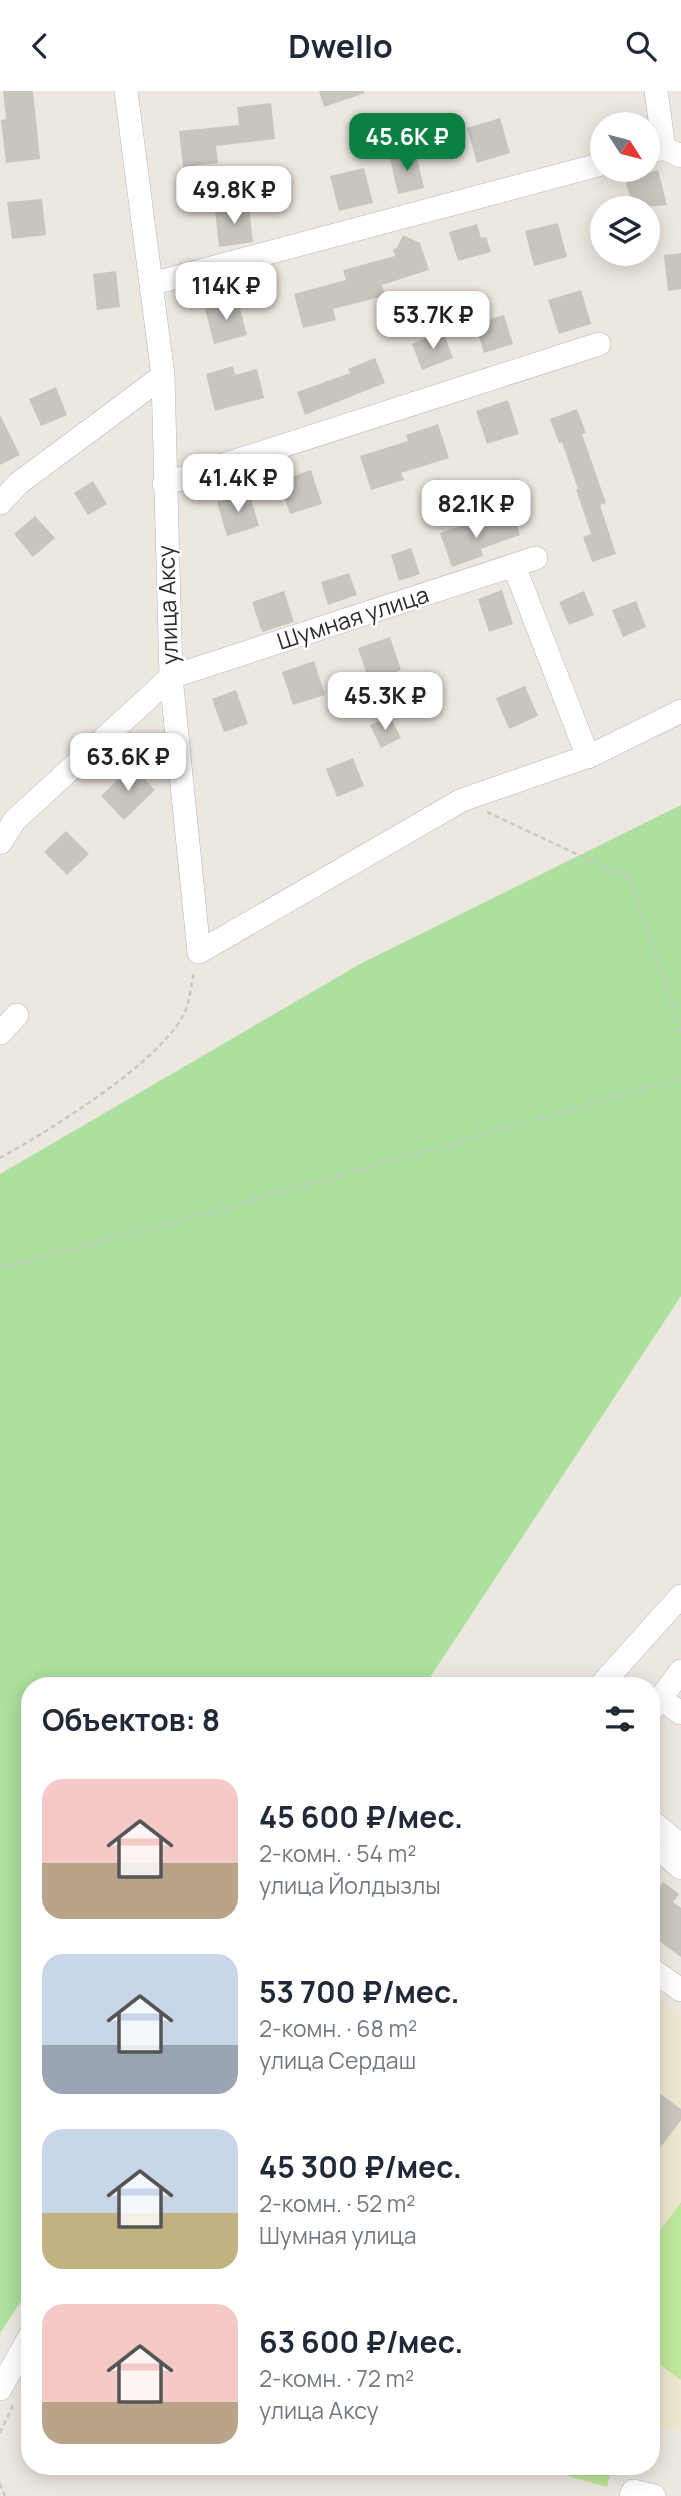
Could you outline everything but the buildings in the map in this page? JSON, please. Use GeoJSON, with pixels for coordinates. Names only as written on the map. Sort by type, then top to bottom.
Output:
{"type":"FeatureCollection","features":[{"type":"Feature","properties":{"kind":"street","name":"улица Аксу"},"geometry":{"type":"LineString","coordinates":[[126,91],[163,376],[171,677],[199,952]]}},
{"type":"Feature","properties":{"kind":"street"},"geometry":{"type":"LineString","coordinates":[[656,91],[664,152]]}},
{"type":"Feature","properties":{"kind":"street"},"geometry":{"type":"LineString","coordinates":[[151,284],[590,167]]}},
{"type":"Feature","properties":{"kind":"street"},"geometry":{"type":"LineString","coordinates":[[164,484],[600,344]]}},
{"type":"Feature","properties":{"kind":"street"},"geometry":{"type":"LineString","coordinates":[[0,503],[19,483],[163,376]]}},
{"type":"Feature","properties":{"kind":"street","name":"Шумная улица"},"geometry":{"type":"LineString","coordinates":[[171,677],[536,558]]}},
{"type":"Feature","properties":{"kind":"street"},"geometry":{"type":"LineString","coordinates":[[514,566],[588,757]]}},
{"type":"Feature","properties":{"kind":"street"},"geometry":{"type":"LineString","coordinates":[[0,843],[15,820],[171,677]]}},
{"type":"Feature","properties":{"kind":"street"},"geometry":{"type":"LineString","coordinates":[[199,952],[462,800],[588,757],[681,711]]}},
{"type":"Feature","properties":{"kind":"street"},"geometry":{"type":"LineString","coordinates":[[0,1033],[17,1015]]}},
{"type":"Feature","properties":{"kind":"street"},"geometry":{"type":"LineString","coordinates":[[608,1677],[681,1596]]}},
{"type":"Feature","properties":{"kind":"street"},"geometry":{"type":"LineString","coordinates":[[660,1700],[681,1671]]}},
{"type":"Feature","properties":{"kind":"street"},"geometry":{"type":"LineString","coordinates":[[660,1706],[681,1713]]}},
{"type":"Feature","properties":{"kind":"street"},"geometry":{"type":"LineString","coordinates":[[660,1828],[673,1839],[669,1858],[681,1868]]}},
{"type":"Feature","properties":{"kind":"street"},"geometry":{"type":"LineString","coordinates":[[660,1975],[681,1990]]}},
{"type":"Feature","properties":{"kind":"street"},"geometry":{"type":"LineString","coordinates":[[0,2389],[21,2352]]}},
{"type":"Feature","properties":{"kind":"street"},"geometry":{"type":"LineString","coordinates":[[631,2496],[633,2491],[654,2496]]}},
{"type":"Feature","properties":{"kind":"path"},"geometry":{"type":"LineString","coordinates":[[462,800],[630,879],[681,1032]]}},
{"type":"Feature","properties":{"kind":"path"},"geometry":{"type":"LineString","coordinates":[[0,1158],[38,1136],[145,1061],[185,1013],[199,952]]}},
{"type":"Feature","properties":{"kind":"path"},"geometry":{"type":"LineString","coordinates":[[0,1268],[172,1223],[681,1077]]}},
{"type":"Feature","properties":{"kind":"path"},"geometry":{"type":"LineString","coordinates":[[0,2484],[5,2496]]}},
{"type":"Feature","properties":{"kind":"shaded area"},"geometry":{"type":"Polygon","coordinates":[[[660,2000],[681,2015],[681,2430],[660,2427],[660,2000]]]}},
{"type":"Feature","properties":{"kind":"green space"},"geometry":{"type":"Polygon","coordinates":[[[681,805],[681,1296],[430,1677],[21,1677],[21,2302],[0,2333],[0,1174],[360,964],[681,805]]]}},
{"type":"Feature","properties":{"kind":"green space"},"geometry":{"type":"Polygon","coordinates":[[[681,2202],[681,2380],[660,2365],[660,2231],[681,2202]]]}},
{"type":"Feature","properties":{"kind":"green space"},"geometry":{"type":"Polygon","coordinates":[[[568,2475],[610,2475],[607,2487],[568,2475]]]}}]}
